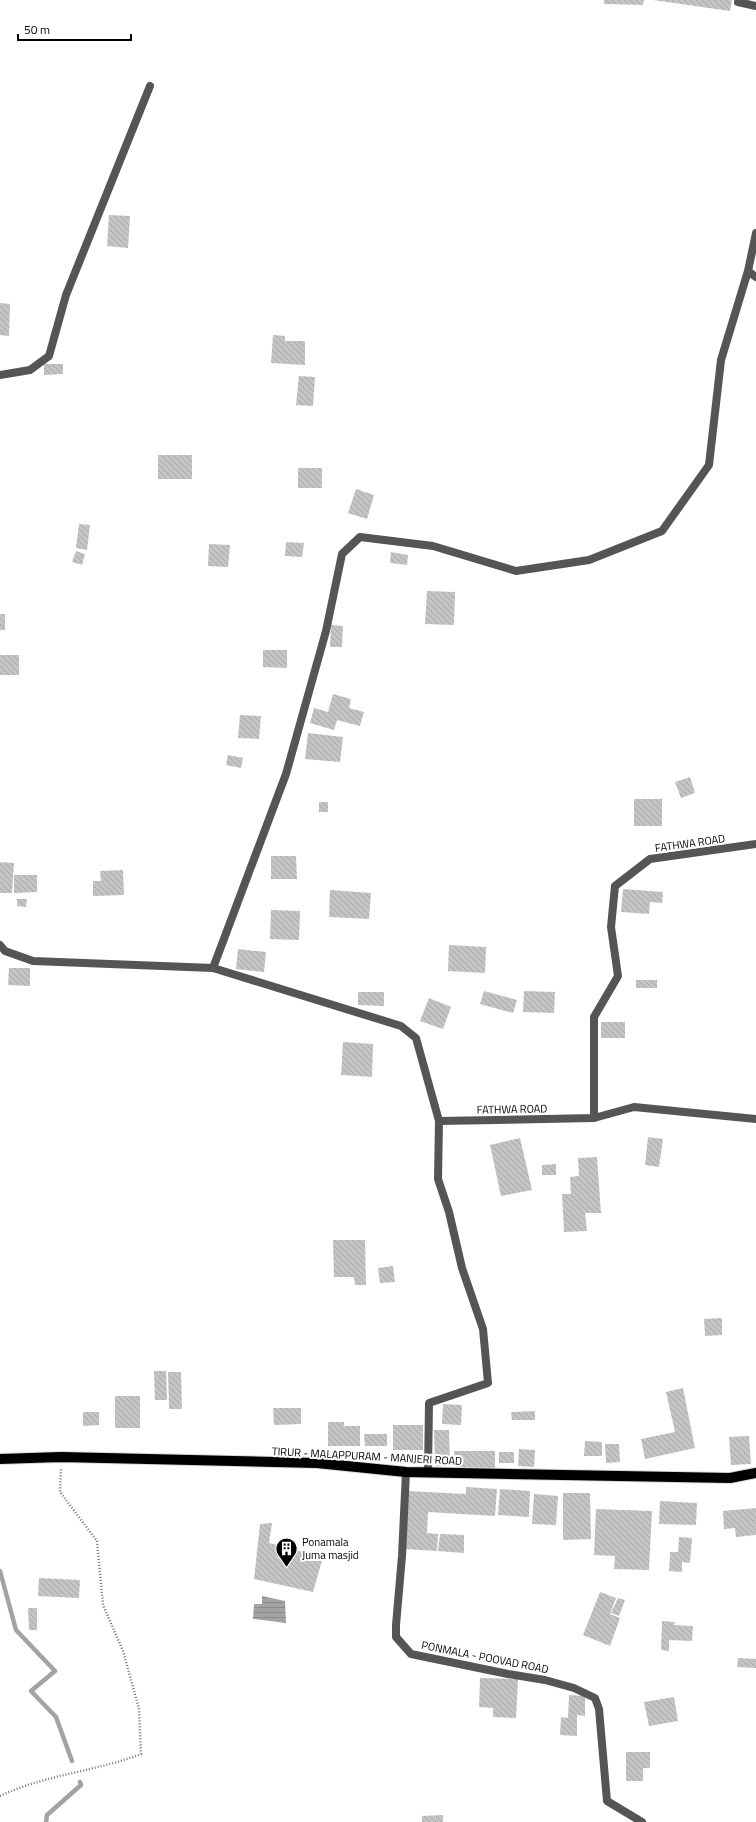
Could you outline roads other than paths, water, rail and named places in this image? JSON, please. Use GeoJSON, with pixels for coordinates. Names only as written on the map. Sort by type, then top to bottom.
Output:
{"type":"FeatureCollection","features":[{"type":"Feature","properties":{"kind":"main road","name":"TIRUR - MALAPPURAM - MANJERI ROAD"},"geometry":{"type":"LineString","coordinates":[[0,1459],[61,1457],[317,1463],[406,1472],[730,1478],[756,1473]]}},
{"type":"Feature","properties":{"kind":"street"},"geometry":{"type":"LineString","coordinates":[[738,2],[756,6]]}},
{"type":"Feature","properties":{"kind":"street"},"geometry":{"type":"LineString","coordinates":[[0,375],[30,370],[49,356],[66,296],[150,86]]}},
{"type":"Feature","properties":{"kind":"street"},"geometry":{"type":"LineString","coordinates":[[213,968],[286,774],[326,631],[342,554],[360,537],[433,546],[516,571],[589,560],[662,531],[709,465],[721,360],[748,271],[756,233]]}},
{"type":"Feature","properties":{"kind":"street"},"geometry":{"type":"LineString","coordinates":[[748,271],[756,277]]}},
{"type":"Feature","properties":{"kind":"street","name":"FATHWA ROAD"},"geometry":{"type":"LineString","coordinates":[[439,1121],[594,1118],[594,1017],[618,976],[611,927],[615,886],[650,859],[756,844]]}},
{"type":"Feature","properties":{"kind":"street"},"geometry":{"type":"LineString","coordinates":[[0,945],[5,951],[33,961],[213,968],[401,1026],[416,1038],[439,1121],[438,1179],[449,1212],[462,1268],[483,1329],[488,1383],[429,1403],[428,1472]]}},
{"type":"Feature","properties":{"kind":"street"},"geometry":{"type":"LineString","coordinates":[[594,1118],[634,1107],[756,1119]]}},
{"type":"Feature","properties":{"kind":"street","name":"PONMALA - POOVAD ROAD"},"geometry":{"type":"LineString","coordinates":[[406,1472],[396,1637],[411,1654],[545,1680],[574,1688],[595,1698],[598,1710],[607,1801],[642,1822]]}},
{"type":"Feature","properties":{"kind":"waterway"},"geometry":{"type":"LineString","coordinates":[[0,1571],[16,1630],[55,1671],[31,1691],[56,1717],[72,1761]]}},
{"type":"Feature","properties":{"kind":"waterway"},"geometry":{"type":"LineString","coordinates":[[46,1822],[47,1815],[81,1785],[80,1782]]}},
{"type":"Feature","properties":{"kind":"place","name":"Ponamala Juma masjid"},"geometry":{"type":"Point","coordinates":[287,1568]}}]}
